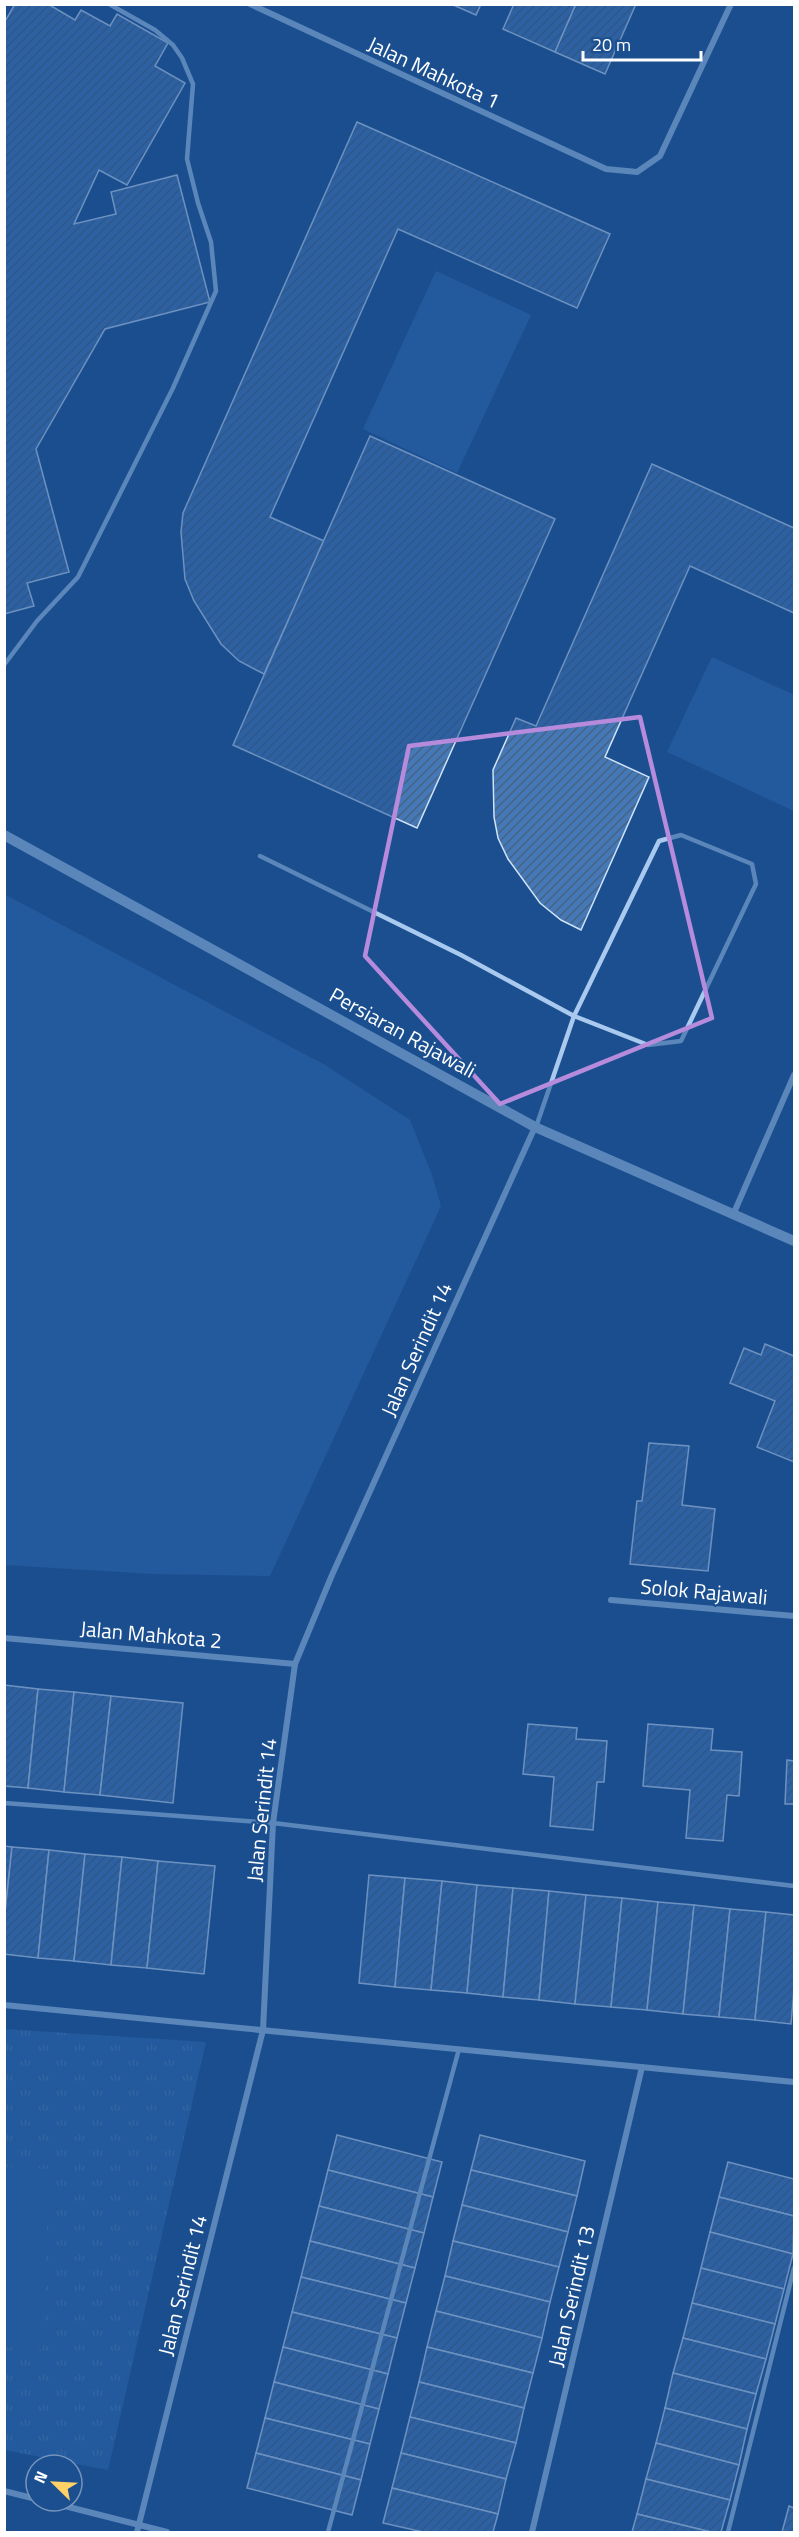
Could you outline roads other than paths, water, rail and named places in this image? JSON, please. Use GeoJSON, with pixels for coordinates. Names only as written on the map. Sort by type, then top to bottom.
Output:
{"type":"FeatureCollection","features":[{"type":"Feature","properties":{"kind":"street","name":"Jalan Mahkota 1"},"geometry":{"type":"LineString","coordinates":[[250,4],[606,169],[637,172],[660,156],[731,4]]}},
{"type":"Feature","properties":{"kind":"street","name":"Persiaran Rajawali"},"geometry":{"type":"LineString","coordinates":[[4,835],[535,1127],[795,1241]]}},
{"type":"Feature","properties":{"kind":"street"},"geometry":{"type":"LineString","coordinates":[[734,1215],[795,1075]]}},
{"type":"Feature","properties":{"kind":"street","name":"Jalan Serindit 14"},"geometry":{"type":"LineString","coordinates":[[138,2529],[263,2030],[273,1823],[295,1664],[332,1575],[535,1127]]}},
{"type":"Feature","properties":{"kind":"street","name":"Solok Rajawali"},"geometry":{"type":"LineString","coordinates":[[611,1600],[795,1616]]}},
{"type":"Feature","properties":{"kind":"street","name":"Jalan Mahkota 2"},"geometry":{"type":"LineString","coordinates":[[4,1638],[295,1664]]}},
{"type":"Feature","properties":{"kind":"street"},"geometry":{"type":"LineString","coordinates":[[4,2005],[795,2082]]}},
{"type":"Feature","properties":{"kind":"street","name":"Jalan Serindit 13"},"geometry":{"type":"LineString","coordinates":[[531,2532],[642,2067]]}},
{"type":"Feature","properties":{"kind":"street"},"geometry":{"type":"LineString","coordinates":[[4,2491],[24,2496]]}},
{"type":"Feature","properties":{"kind":"street"},"geometry":{"type":"LineString","coordinates":[[84,2513],[138,2529],[167,2532]]}},
{"type":"Feature","properties":{"kind":"lane"},"geometry":{"type":"LineString","coordinates":[[4,665],[37,621],[78,577],[174,388],[216,291],[211,242],[187,159],[194,84],[173,45],[155,30],[109,4]]}},
{"type":"Feature","properties":{"kind":"lane"},"geometry":{"type":"LineString","coordinates":[[260,856],[461,955],[573,1016],[648,1045],[681,1041],[756,884],[752,864],[681,835],[659,841],[573,1016],[535,1127]]}},
{"type":"Feature","properties":{"kind":"lane"},"geometry":{"type":"LineString","coordinates":[[4,1803],[273,1823],[795,1886]]}},
{"type":"Feature","properties":{"kind":"lane"},"geometry":{"type":"LineString","coordinates":[[328,2532],[459,2049]]}},
{"type":"Feature","properties":{"kind":"lane"},"geometry":{"type":"LineString","coordinates":[[728,2532],[795,2268]]}}]}
